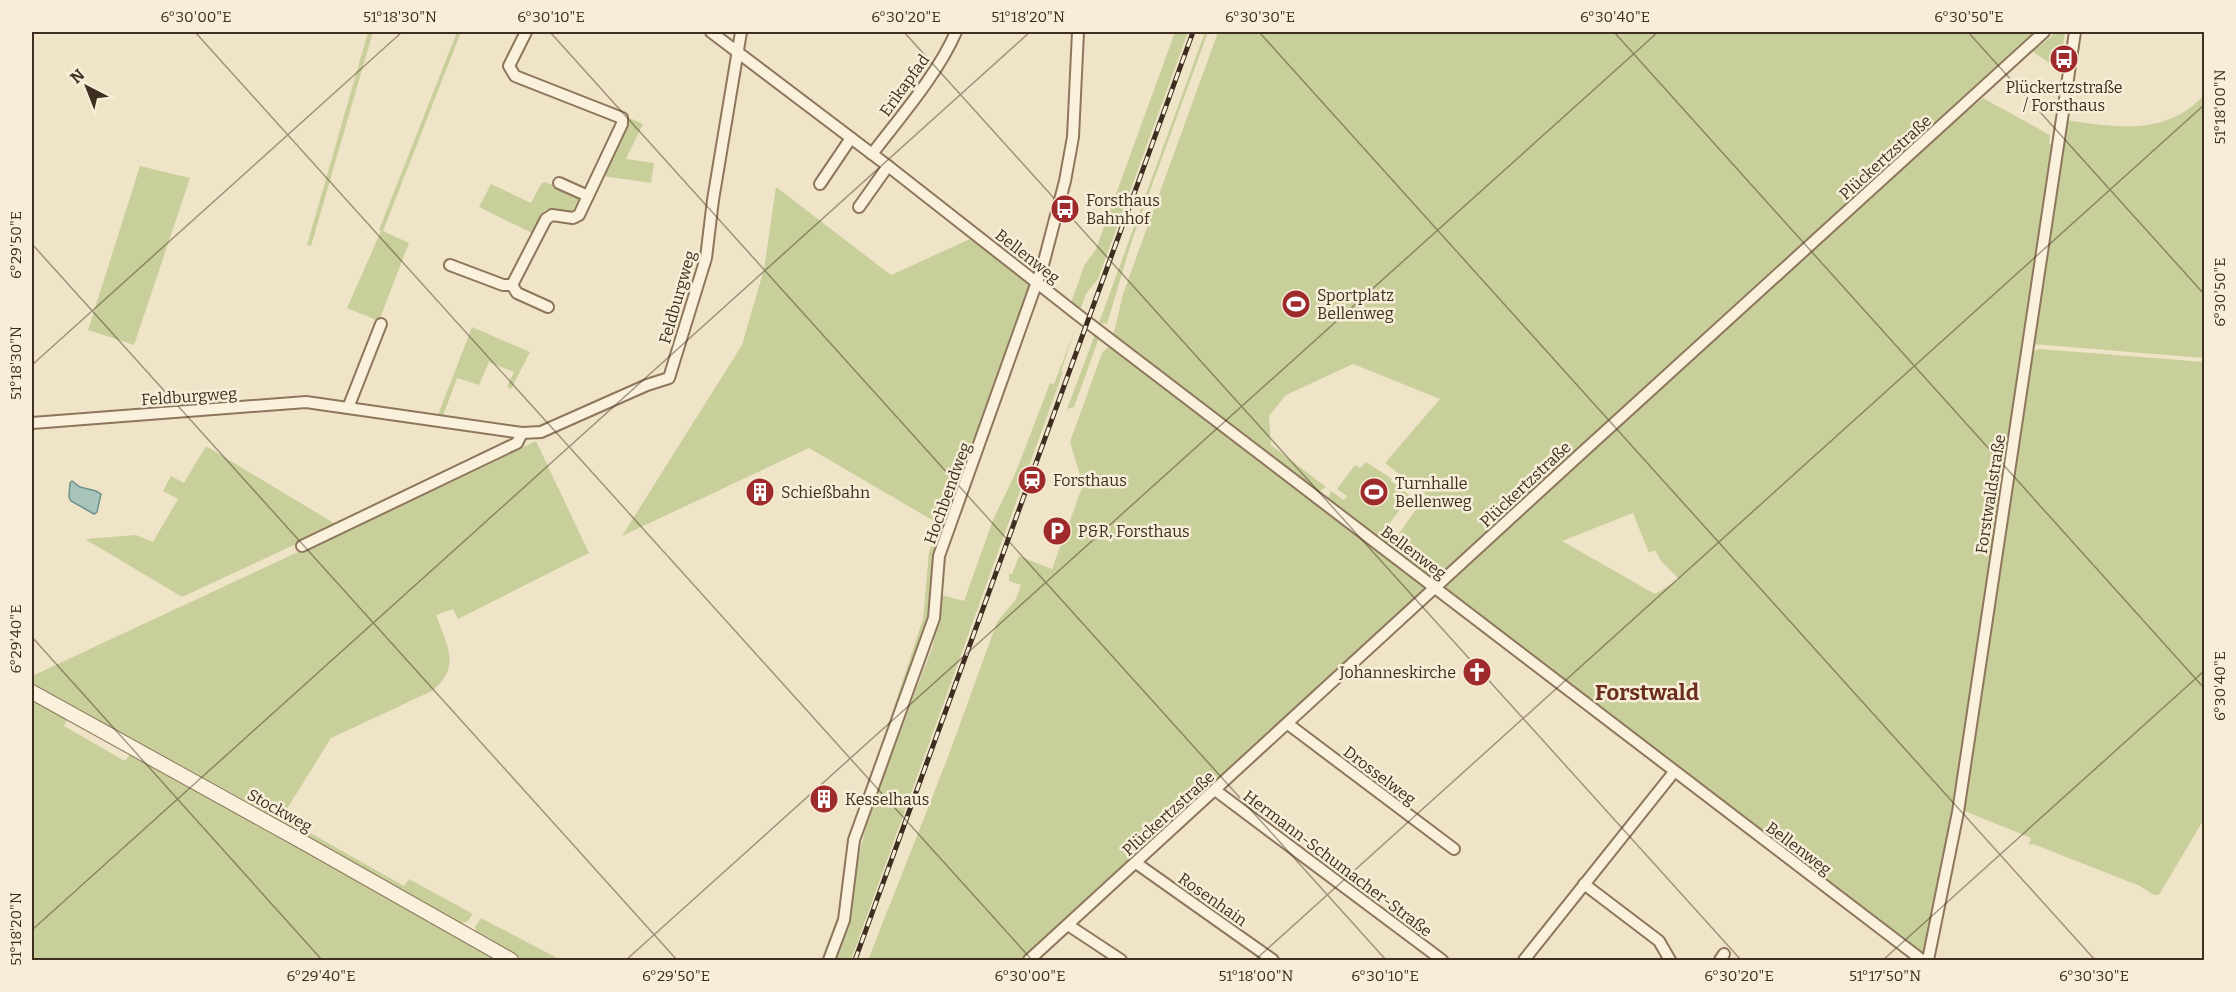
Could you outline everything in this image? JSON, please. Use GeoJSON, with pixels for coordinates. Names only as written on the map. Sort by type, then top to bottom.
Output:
{"type":"FeatureCollection","features":[{"type":"Feature","properties":{"kind":"street"},"geometry":{"type":"LineString","coordinates":[[512,285],[546,219],[552,215],[573,218],[579,215],[622,124],[622,118],[515,76],[509,66],[526,32]]}},
{"type":"Feature","properties":{"kind":"street","name":"Bellenweg"},"geometry":{"type":"LineString","coordinates":[[711,32],[1922,960]]}},
{"type":"Feature","properties":{"kind":"street","name":"Feldburgweg"},"geometry":{"type":"LineString","coordinates":[[32,423],[306,402],[522,433],[541,432],[647,385],[669,378],[706,258],[713,200],[741,32]]}},
{"type":"Feature","properties":{"kind":"street","name":"Erikapfad"},"geometry":{"type":"LineString","coordinates":[[872,154],[938,64],[956,32]]}},
{"type":"Feature","properties":{"kind":"street","name":"Hochbendweg"},"geometry":{"type":"LineString","coordinates":[[829,960],[844,920],[854,840],[934,618],[939,556],[1038,282],[1065,181],[1073,137],[1078,32]]}},
{"type":"Feature","properties":{"kind":"street","name":"Plückertzstraße"},"geometry":{"type":"LineString","coordinates":[[1029,960],[2044,32]]}},
{"type":"Feature","properties":{"kind":"street","name":"Forstwaldstraße"},"geometry":{"type":"LineString","coordinates":[[1928,960],[1958,812],[2075,32]]}},
{"type":"Feature","properties":{"kind":"street"},"geometry":{"type":"LineString","coordinates":[[820,183],[851,138]]}},
{"type":"Feature","properties":{"kind":"street"},"geometry":{"type":"LineString","coordinates":[[859,207],[888,166]]}},
{"type":"Feature","properties":{"kind":"street"},"geometry":{"type":"LineString","coordinates":[[558,183],[588,196]]}},
{"type":"Feature","properties":{"kind":"street"},"geometry":{"type":"LineString","coordinates":[[450,265],[503,285],[512,285]]}},
{"type":"Feature","properties":{"kind":"street"},"geometry":{"type":"LineString","coordinates":[[512,285],[517,293],[548,308]]}},
{"type":"Feature","properties":{"kind":"street"},"geometry":{"type":"LineString","coordinates":[[348,408],[381,324]]}},
{"type":"Feature","properties":{"kind":"street"},"geometry":{"type":"LineString","coordinates":[[302,546],[517,444],[522,433]]}},
{"type":"Feature","properties":{"kind":"street","name":"Stockweg"},"geometry":{"type":"LineString","coordinates":[[32,692],[511,960]]}},
{"type":"Feature","properties":{"kind":"street","name":"Drosselweg"},"geometry":{"type":"LineString","coordinates":[[1288,724],[1454,849]]}},
{"type":"Feature","properties":{"kind":"street"},"geometry":{"type":"LineString","coordinates":[[1524,960],[1674,772]]}},
{"type":"Feature","properties":{"kind":"street","name":"Hermann-Schumacher-Straße"},"geometry":{"type":"LineString","coordinates":[[1215,790],[1442,960]]}},
{"type":"Feature","properties":{"kind":"street","name":"Rosenhain"},"geometry":{"type":"LineString","coordinates":[[1136,863],[1273,960]]}},
{"type":"Feature","properties":{"kind":"street"},"geometry":{"type":"LineString","coordinates":[[1584,884],[1659,941],[1670,960]]}},
{"type":"Feature","properties":{"kind":"street"},"geometry":{"type":"LineString","coordinates":[[1068,925],[1121,960]]}},
{"type":"Feature","properties":{"kind":"green space"},"geometry":{"type":"Polygon","coordinates":[[[368,32],[373,32],[311,246],[307,245],[368,32]]]}},
{"type":"Feature","properties":{"kind":"green space"},"geometry":{"type":"Polygon","coordinates":[[[457,32],[461,32],[383,231],[409,243],[379,321],[347,308],[381,231],[379,230],[457,32]]]}},
{"type":"Feature","properties":{"kind":"green space"},"geometry":{"type":"Polygon","coordinates":[[[1175,32],[1188,32],[1098,279],[1086,294],[1080,310],[1071,303],[1084,266],[1096,249],[1175,32]]]}},
{"type":"Feature","properties":{"kind":"green space"},"geometry":{"type":"Polygon","coordinates":[[[1205,32],[1208,32],[1132,240],[1107,324],[1099,323],[1205,32]]]}},
{"type":"Feature","properties":{"kind":"green space"},"geometry":{"type":"Polygon","coordinates":[[[1218,32],[2037,32],[1443,575],[1434,580],[1328,499],[1331,491],[1344,500],[1347,496],[1337,489],[1355,465],[1360,468],[1366,462],[1392,479],[1391,481],[1410,496],[1387,527],[1398,535],[1426,495],[1385,463],[1440,399],[1353,364],[1286,395],[1269,416],[1271,445],[1326,487],[1318,492],[1113,336],[1123,294],[1218,32]]]}},
{"type":"Feature","properties":{"kind":"green space"},"geometry":{"type":"Polygon","coordinates":[[[2056,32],[2065,32],[2060,70],[2033,52],[2056,32]]]}},
{"type":"Feature","properties":{"kind":"green space"},"geometry":{"type":"Polygon","coordinates":[[[2204,95],[2204,358],[2032,344],[2064,120],[2121,126],[2156,123],[2173,118],[2204,95]]]}},
{"type":"Feature","properties":{"kind":"green space"},"geometry":{"type":"Polygon","coordinates":[[[1983,98],[2050,135],[2049,143],[2053,145],[1955,806],[1923,956],[1445,589],[1447,583],[1972,103],[1975,105],[1983,98]],[[1633,513],[1562,541],[1655,594],[1679,579],[1661,561],[1655,550],[1649,553],[1633,513]]]}},
{"type":"Feature","properties":{"kind":"green space"},"geometry":{"type":"Polygon","coordinates":[[[630,118],[643,124],[626,159],[654,163],[651,183],[603,176],[630,118]]]}},
{"type":"Feature","properties":{"kind":"green space"},"geometry":{"type":"Polygon","coordinates":[[[140,166],[190,178],[134,345],[88,330],[140,166]]]}},
{"type":"Feature","properties":{"kind":"green space"},"geometry":{"type":"Polygon","coordinates":[[[545,182],[577,195],[579,199],[571,213],[545,210],[532,233],[479,207],[491,184],[531,203],[541,184],[545,182]]]}},
{"type":"Feature","properties":{"kind":"green space"},"geometry":{"type":"Polygon","coordinates":[[[776,187],[891,275],[970,239],[1032,285],[935,552],[929,621],[850,839],[840,916],[824,960],[821,960],[838,915],[848,837],[923,619],[929,552],[939,524],[809,448],[622,536],[742,345],[764,269],[776,187]]]}},
{"type":"Feature","properties":{"kind":"green space"},"geometry":{"type":"Polygon","coordinates":[[[472,327],[530,352],[511,389],[507,387],[514,372],[489,362],[479,385],[457,378],[443,416],[438,415],[472,327]]]}},
{"type":"Feature","properties":{"kind":"green space"},"geometry":{"type":"Polygon","coordinates":[[[1076,327],[1061,371],[1063,372],[851,960],[835,960],[848,922],[860,851],[869,815],[933,645],[942,595],[964,601],[993,520],[1015,474],[1050,383],[1054,384],[1076,327]]]}},
{"type":"Feature","properties":{"kind":"green space"},"geometry":{"type":"Polygon","coordinates":[[[1095,334],[1099,338],[1074,407],[1067,409],[1095,334]]]}},
{"type":"Feature","properties":{"kind":"green space"},"geometry":{"type":"Polygon","coordinates":[[[1110,345],[1426,587],[1020,960],[868,960],[948,757],[997,622],[1016,599],[1021,585],[1009,581],[1009,574],[1012,574],[1019,556],[1052,569],[1083,485],[1070,442],[1102,353],[1110,345]]]}},
{"type":"Feature","properties":{"kind":"green space"},"geometry":{"type":"Polygon","coordinates":[[[2040,349],[2204,362],[2204,819],[2159,895],[2154,895],[2140,886],[2033,844],[2029,845],[2031,838],[1962,810],[2031,352],[2040,349]]]}},
{"type":"Feature","properties":{"kind":"green space"},"geometry":{"type":"Polygon","coordinates":[[[536,441],[589,553],[458,619],[453,609],[436,615],[449,655],[447,673],[441,682],[432,691],[331,738],[282,817],[404,886],[409,879],[473,914],[468,921],[459,924],[32,683],[32,676],[536,441]]]}},
{"type":"Feature","properties":{"kind":"green space"},"geometry":{"type":"Polygon","coordinates":[[[206,446],[337,525],[182,597],[85,539],[136,535],[153,542],[178,499],[163,491],[171,476],[184,483],[206,446]]]}},
{"type":"Feature","properties":{"kind":"green space"},"geometry":{"type":"Polygon","coordinates":[[[32,697],[68,718],[64,726],[125,761],[131,753],[394,901],[505,960],[32,960],[32,697]]]}},
{"type":"Feature","properties":{"kind":"green space"},"geometry":{"type":"Polygon","coordinates":[[[481,918],[561,960],[523,960],[477,935],[475,927],[481,918]]]}},
{"type":"Feature","properties":{"kind":"water"},"geometry":{"type":"Polygon","coordinates":[[[72,481],[80,487],[101,494],[97,512],[94,514],[71,501],[69,497],[72,481]]]}},
{"type":"Feature","properties":{"kind":"railway"},"geometry":{"type":"LineString","coordinates":[[855,960],[1193,32]]}},
{"type":"Feature","properties":{"kind":"place","name":"Plückertzstraße / Forsthaus"},"geometry":{"type":"Point","coordinates":[2064,59]}},
{"type":"Feature","properties":{"kind":"place","name":"Forsthaus Bahnhof"},"geometry":{"type":"Point","coordinates":[1065,209]}},
{"type":"Feature","properties":{"kind":"place","name":"Sportplatz Bellenweg"},"geometry":{"type":"Point","coordinates":[1296,304]}},
{"type":"Feature","properties":{"kind":"place","name":"Forsthaus"},"geometry":{"type":"Point","coordinates":[1032,480]}},
{"type":"Feature","properties":{"kind":"place","name":"Schießbahn"},"geometry":{"type":"Point","coordinates":[760,492]}},
{"type":"Feature","properties":{"kind":"place","name":"Turnhalle Bellenweg"},"geometry":{"type":"Point","coordinates":[1374,492]}},
{"type":"Feature","properties":{"kind":"place","name":"P&R, Forsthaus"},"geometry":{"type":"Point","coordinates":[1057,531]}},
{"type":"Feature","properties":{"kind":"place","name":"Johanneskirche"},"geometry":{"type":"Point","coordinates":[1477,672]}},
{"type":"Feature","properties":{"kind":"place","name":"Kesselhaus"},"geometry":{"type":"Point","coordinates":[824,799]}},
{"type":"Feature","properties":{"kind":"district","name":"Forstwald"},"geometry":{"type":"Point","coordinates":[1647,692]}}]}
